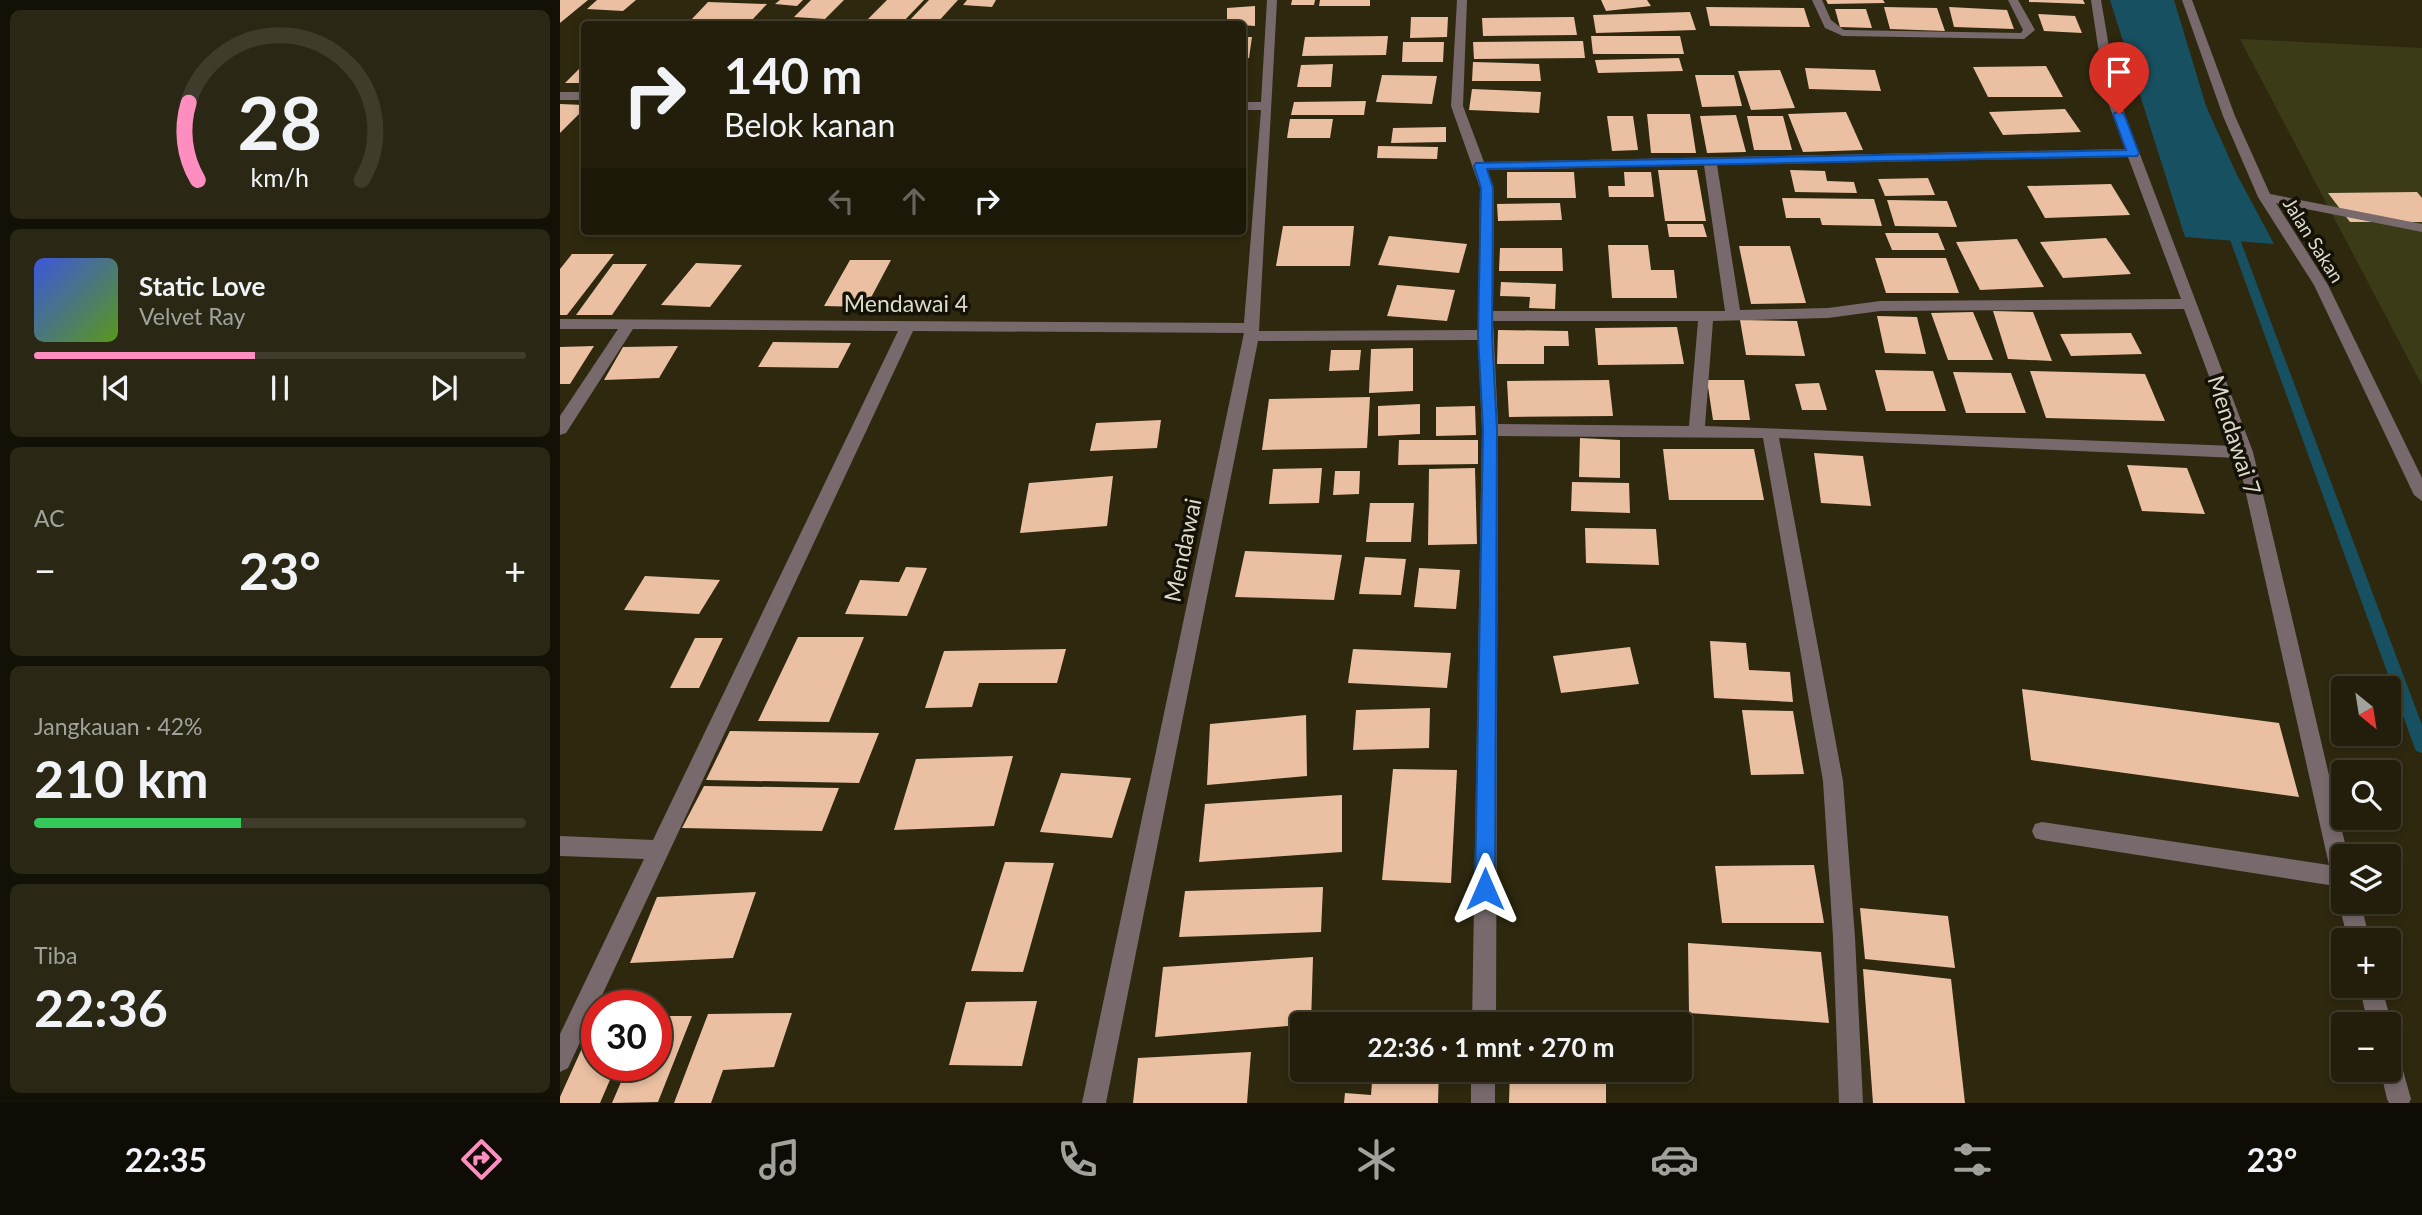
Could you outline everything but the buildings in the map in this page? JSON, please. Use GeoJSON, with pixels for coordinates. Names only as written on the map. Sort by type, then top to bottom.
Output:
{"type":"FeatureCollection","features":[{"type":"Feature","properties":{"kind":"street","name":"Mendawai"},"geometry":{"type":"LineString","coordinates":[[1094,1103],[1251,332],[1272,0]]}},
{"type":"Feature","properties":{"kind":"street"},"geometry":{"type":"LineString","coordinates":[[1462,0],[1457,106],[1487,188],[1485,335],[1490,430],[1483,1012]]}},
{"type":"Feature","properties":{"kind":"street"},"geometry":{"type":"LineString","coordinates":[[1817,0],[1823,18],[1830,28],[1843,33],[2024,36],[2029,30],[2013,0]]}},
{"type":"Feature","properties":{"kind":"street","name":"Mendawai 7"},"geometry":{"type":"LineString","coordinates":[[2096,0],[2111,94],[2245,452],[2335,844]]}},
{"type":"Feature","properties":{"kind":"street","name":"Jalan Sakan"},"geometry":{"type":"LineString","coordinates":[[2187,0],[2229,116],[2265,197],[2321,285],[2422,495]]}},
{"type":"Feature","properties":{"kind":"street"},"geometry":{"type":"LineString","coordinates":[[560,96],[581,96]]}},
{"type":"Feature","properties":{"kind":"street"},"geometry":{"type":"LineString","coordinates":[[1246,106],[1267,106]]}},
{"type":"Feature","properties":{"kind":"street"},"geometry":{"type":"LineString","coordinates":[[1480,166],[2133,153]]}},
{"type":"Feature","properties":{"kind":"street"},"geometry":{"type":"LineString","coordinates":[[1710,161],[1733,314]]}},
{"type":"Feature","properties":{"kind":"street"},"geometry":{"type":"LineString","coordinates":[[2265,197],[2422,228]]}},
{"type":"Feature","properties":{"kind":"street"},"geometry":{"type":"LineString","coordinates":[[1487,316],[1706,316],[1828,313],[1880,306],[2190,304]]}},
{"type":"Feature","properties":{"kind":"street"},"geometry":{"type":"LineString","coordinates":[[1696,432],[1706,316]]}},
{"type":"Feature","properties":{"kind":"street","name":"Mendawai 4"},"geometry":{"type":"LineString","coordinates":[[560,324],[908,326],[1485,335]]}},
{"type":"Feature","properties":{"kind":"street"},"geometry":{"type":"LineString","coordinates":[[560,429],[628,325]]}},
{"type":"Feature","properties":{"kind":"street"},"geometry":{"type":"LineString","coordinates":[[560,1060],[908,326]]}},
{"type":"Feature","properties":{"kind":"street"},"geometry":{"type":"LineString","coordinates":[[1490,430],[1770,432],[2245,452]]}},
{"type":"Feature","properties":{"kind":"street"},"geometry":{"type":"LineString","coordinates":[[1770,432],[1833,781],[1844,937],[1851,1103]]}},
{"type":"Feature","properties":{"kind":"street"},"geometry":{"type":"LineString","coordinates":[[2042,831],[2331,877]]}},
{"type":"Feature","properties":{"kind":"street"},"geometry":{"type":"LineString","coordinates":[[560,846],[659,850]]}},
{"type":"Feature","properties":{"kind":"street"},"geometry":{"type":"LineString","coordinates":[[1483,1082],[1483,1103]]}},
{"type":"Feature","properties":{"kind":"street"},"geometry":{"type":"LineString","coordinates":[[2395,1082],[2399,1099]]}},
{"type":"Feature","properties":{"kind":"shaded area"},"geometry":{"type":"Polygon","coordinates":[[[2240,39],[2422,48],[2422,385],[2240,39]]]}},
{"type":"Feature","properties":{"kind":"water"},"geometry":{"type":"Polygon","coordinates":[[[2110,0],[2174,0],[2206,106],[2236,173],[2274,244],[2185,237],[2110,0]]]}},
{"type":"Feature","properties":{"kind":"waterway"},"geometry":{"type":"LineString","coordinates":[[2230,226],[2422,746]]}},
{"type":"Feature","properties":{"kind":"route"},"geometry":{"type":"LineString","coordinates":[[1485,889],[1490,430],[1485,335],[1487,188],[1480,166],[2133,153],[2119,114]]}}]}
